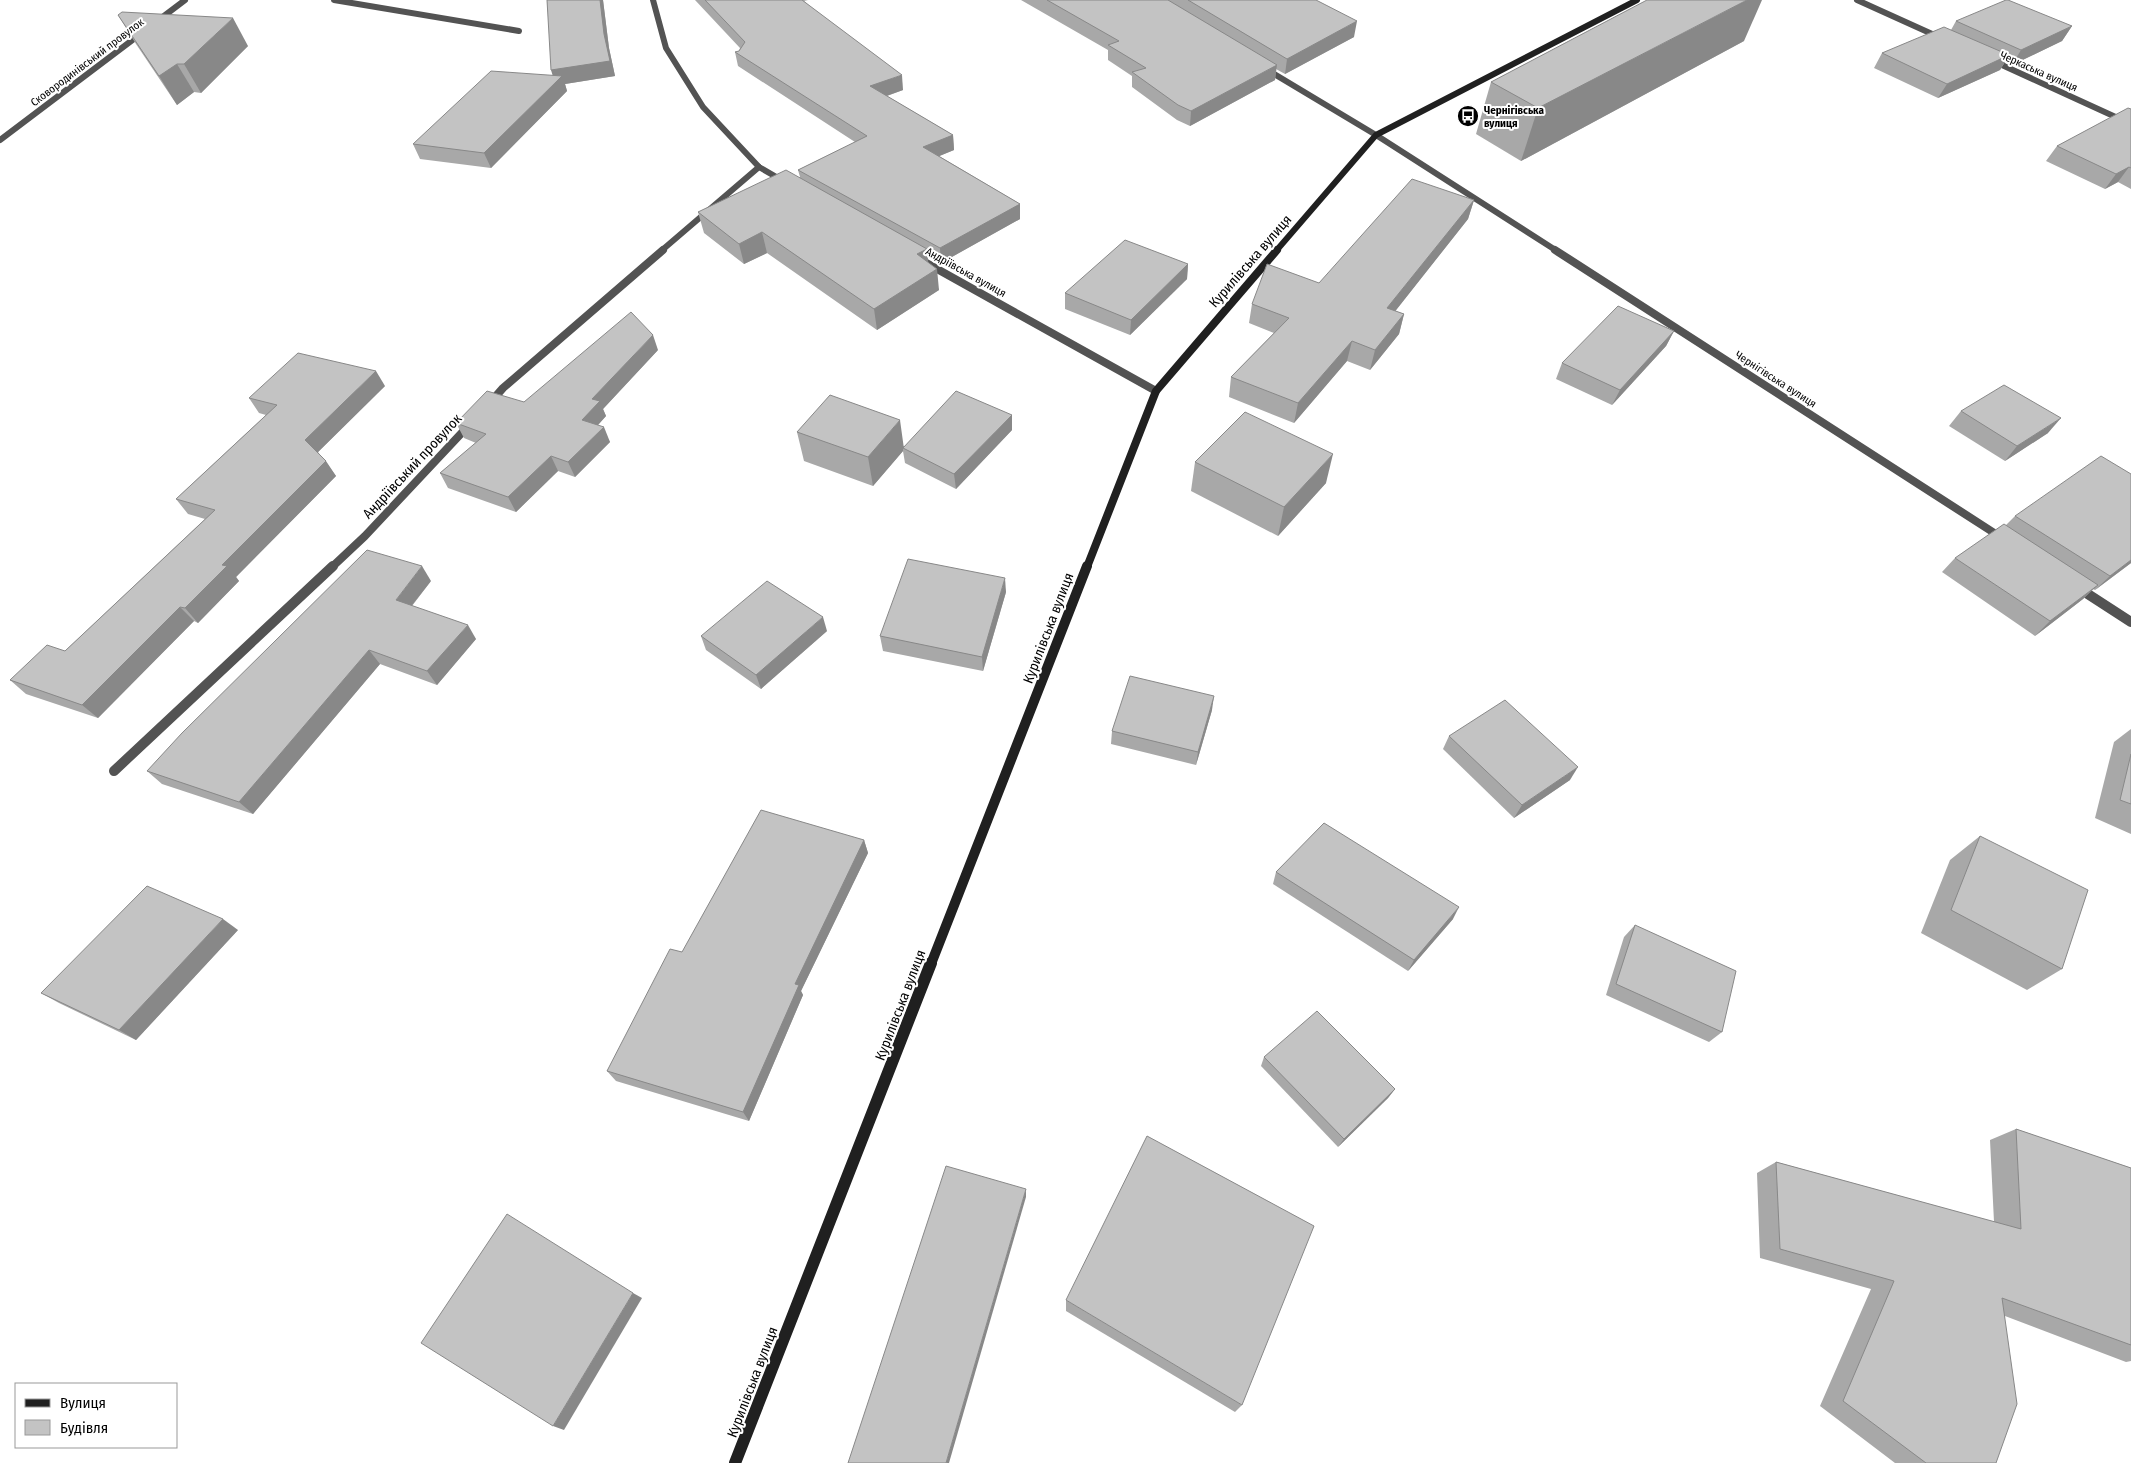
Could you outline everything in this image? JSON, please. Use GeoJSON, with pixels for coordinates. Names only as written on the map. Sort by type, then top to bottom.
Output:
{"type":"FeatureCollection","features":[{"type":"Feature","properties":{"kind":"main road","name":"Курилівська вулиця"},"geometry":{"type":"LineString","coordinates":[[735,1463],[1156,391],[1376,135],[1637,0]]}},
{"type":"Feature","properties":{"kind":"street","name":"Сковородинівський провулок"},"geometry":{"type":"LineString","coordinates":[[0,140],[185,0]]}},
{"type":"Feature","properties":{"kind":"street"},"geometry":{"type":"LineString","coordinates":[[334,0],[519,31]]}},
{"type":"Feature","properties":{"kind":"street"},"geometry":{"type":"LineString","coordinates":[[653,0],[666,48],[703,108],[759,167],[793,187]]}},
{"type":"Feature","properties":{"kind":"street"},"geometry":{"type":"LineString","coordinates":[[1857,0],[1946,40]]}},
{"type":"Feature","properties":{"kind":"street","name":"Черкаська вулиця"},"geometry":{"type":"LineString","coordinates":[[1981,56],[2131,124]]}},
{"type":"Feature","properties":{"kind":"street","name":"Чернігівська вулиця"},"geometry":{"type":"LineString","coordinates":[[1260,65],[1376,135],[2005,540]]}},
{"type":"Feature","properties":{"kind":"street"},"geometry":{"type":"LineString","coordinates":[[484,410],[503,388],[759,167]]}},
{"type":"Feature","properties":{"kind":"street","name":"Андріївська вулиця"},"geometry":{"type":"LineString","coordinates":[[912,254],[1156,391]]}},
{"type":"Feature","properties":{"kind":"street","name":"Андріївський провулок"},"geometry":{"type":"LineString","coordinates":[[114,771],[365,536],[477,417]]}},
{"type":"Feature","properties":{"kind":"street"},"geometry":{"type":"LineString","coordinates":[[2072,584],[2131,622]]}},
{"type":"Feature","properties":{"kind":"building"},"geometry":{"type":"Polygon","coordinates":[[[547,0],[600,0],[604,34],[610,61],[551,70],[547,0]]]}},
{"type":"Feature","properties":{"kind":"building"},"geometry":{"type":"Polygon","coordinates":[[[705,0],[802,0],[902,75],[870,86],[953,135],[923,147],[1020,204],[940,248],[798,170],[867,136],[735,52],[739,51],[745,42],[705,0]]]}},
{"type":"Feature","properties":{"kind":"building"},"geometry":{"type":"Polygon","coordinates":[[[1047,0],[1168,0],[1277,65],[1191,111],[1178,105],[1132,72],[1146,68],[1108,45],[1119,41],[1047,0]]]}},
{"type":"Feature","properties":{"kind":"building"},"geometry":{"type":"Polygon","coordinates":[[[1188,0],[1316,0],[1357,21],[1287,59],[1188,0]]]}},
{"type":"Feature","properties":{"kind":"building"},"geometry":{"type":"Polygon","coordinates":[[[1647,0],[1747,0],[1538,108],[1491,82],[1647,0]]]}},
{"type":"Feature","properties":{"kind":"building"},"geometry":{"type":"Polygon","coordinates":[[[2006,0],[2072,26],[2021,50],[1956,21],[2006,0]]]}},
{"type":"Feature","properties":{"kind":"building"},"geometry":{"type":"Polygon","coordinates":[[[122,12],[233,18],[184,64],[177,64],[159,76],[118,15],[122,12]]]}},
{"type":"Feature","properties":{"kind":"building"},"geometry":{"type":"Polygon","coordinates":[[[1944,27],[2009,55],[1947,84],[1882,53],[1944,27]]]}},
{"type":"Feature","properties":{"kind":"building"},"geometry":{"type":"Polygon","coordinates":[[[491,71],[562,76],[484,153],[413,144],[491,71]]]}},
{"type":"Feature","properties":{"kind":"building"},"geometry":{"type":"Polygon","coordinates":[[[2128,108],[2131,109],[2131,168],[2129,167],[2116,174],[2057,146],[2128,108]]]}},
{"type":"Feature","properties":{"kind":"building"},"geometry":{"type":"Polygon","coordinates":[[[786,170],[927,249],[917,254],[937,269],[874,309],[762,232],[739,244],[698,212],[786,170]]]}},
{"type":"Feature","properties":{"kind":"building"},"geometry":{"type":"Polygon","coordinates":[[[1412,179],[1474,200],[1387,308],[1404,314],[1375,350],[1352,341],[1298,403],[1231,377],[1289,318],[1252,304],[1267,264],[1319,283],[1412,179]]]}},
{"type":"Feature","properties":{"kind":"building"},"geometry":{"type":"Polygon","coordinates":[[[1125,240],[1188,264],[1131,320],[1065,293],[1125,240]]]}},
{"type":"Feature","properties":{"kind":"building"},"geometry":{"type":"Polygon","coordinates":[[[1618,306],[1674,331],[1620,390],[1562,363],[1618,306]]]}},
{"type":"Feature","properties":{"kind":"building"},"geometry":{"type":"Polygon","coordinates":[[[631,312],[653,335],[592,399],[600,401],[582,420],[604,427],[568,462],[551,456],[508,497],[440,473],[486,434],[456,423],[487,391],[524,402],[631,312]]]}},
{"type":"Feature","properties":{"kind":"building"},"geometry":{"type":"Polygon","coordinates":[[[298,353],[376,371],[305,440],[326,461],[222,565],[227,566],[185,608],[180,607],[82,705],[10,680],[47,645],[65,651],[215,510],[176,499],[277,405],[249,398],[298,353]]]}},
{"type":"Feature","properties":{"kind":"building"},"geometry":{"type":"Polygon","coordinates":[[[2004,385],[2061,418],[2017,446],[1961,411],[2004,385]]]}},
{"type":"Feature","properties":{"kind":"building"},"geometry":{"type":"Polygon","coordinates":[[[956,391],[1012,415],[954,474],[903,448],[956,391]]]}},
{"type":"Feature","properties":{"kind":"building"},"geometry":{"type":"Polygon","coordinates":[[[830,395],[900,420],[868,457],[797,432],[830,395]]]}},
{"type":"Feature","properties":{"kind":"building"},"geometry":{"type":"Polygon","coordinates":[[[1245,412],[1333,454],[1284,507],[1195,462],[1245,412]]]}},
{"type":"Feature","properties":{"kind":"building"},"geometry":{"type":"Polygon","coordinates":[[[2101,456],[2131,474],[2131,560],[2110,576],[2015,516],[2101,456]]]}},
{"type":"Feature","properties":{"kind":"building"},"geometry":{"type":"Polygon","coordinates":[[[2004,524],[2098,585],[2050,621],[1955,558],[2004,524]]]}},
{"type":"Feature","properties":{"kind":"building"},"geometry":{"type":"Polygon","coordinates":[[[367,550],[422,566],[396,600],[468,625],[427,671],[369,650],[239,802],[147,771],[182,733],[367,550]]]}},
{"type":"Feature","properties":{"kind":"building"},"geometry":{"type":"Polygon","coordinates":[[[908,559],[1005,578],[982,657],[880,636],[908,559]]]}},
{"type":"Feature","properties":{"kind":"building"},"geometry":{"type":"Polygon","coordinates":[[[767,581],[823,617],[756,675],[701,636],[767,581]]]}},
{"type":"Feature","properties":{"kind":"building"},"geometry":{"type":"Polygon","coordinates":[[[1130,676],[1214,696],[1198,752],[1112,731],[1130,676]]]}},
{"type":"Feature","properties":{"kind":"building"},"geometry":{"type":"Polygon","coordinates":[[[1505,700],[1578,767],[1522,805],[1449,736],[1505,700]]]}},
{"type":"Feature","properties":{"kind":"building"},"geometry":{"type":"Polygon","coordinates":[[[2131,754],[2131,804],[2120,800],[2131,754]]]}},
{"type":"Feature","properties":{"kind":"building"},"geometry":{"type":"Polygon","coordinates":[[[761,810],[864,840],[795,984],[799,985],[743,1112],[607,1071],[670,949],[682,952],[761,810]]]}},
{"type":"Feature","properties":{"kind":"building"},"geometry":{"type":"Polygon","coordinates":[[[1324,823],[1459,907],[1414,960],[1276,872],[1324,823]]]}},
{"type":"Feature","properties":{"kind":"building"},"geometry":{"type":"Polygon","coordinates":[[[1980,836],[2088,890],[2062,969],[1951,910],[1980,836]]]}},
{"type":"Feature","properties":{"kind":"building"},"geometry":{"type":"Polygon","coordinates":[[[147,886],[223,919],[119,1030],[41,993],[147,886]]]}},
{"type":"Feature","properties":{"kind":"building"},"geometry":{"type":"Polygon","coordinates":[[[1635,925],[1736,971],[1722,1032],[1616,984],[1635,925]]]}},
{"type":"Feature","properties":{"kind":"building"},"geometry":{"type":"Polygon","coordinates":[[[1317,1011],[1395,1089],[1344,1139],[1264,1057],[1317,1011]]]}},
{"type":"Feature","properties":{"kind":"building"},"geometry":{"type":"Polygon","coordinates":[[[2016,1129],[2131,1168],[2131,1345],[2002,1298],[2017,1404],[1996,1463],[1926,1463],[1843,1401],[1894,1281],[1780,1249],[1776,1162],[2021,1229],[2016,1129]]]}},
{"type":"Feature","properties":{"kind":"building"},"geometry":{"type":"Polygon","coordinates":[[[1147,1136],[1314,1226],[1242,1405],[1066,1300],[1147,1136]]]}},
{"type":"Feature","properties":{"kind":"building"},"geometry":{"type":"Polygon","coordinates":[[[946,1166],[1026,1189],[946,1463],[848,1463],[946,1166]]]}},
{"type":"Feature","properties":{"kind":"building"},"geometry":{"type":"Polygon","coordinates":[[[507,1214],[633,1293],[553,1426],[421,1343],[507,1214]]]}},
{"type":"Feature","properties":{"kind":"place","name":"Чернігівська вулиця"},"geometry":{"type":"Point","coordinates":[1468,116]}}]}
